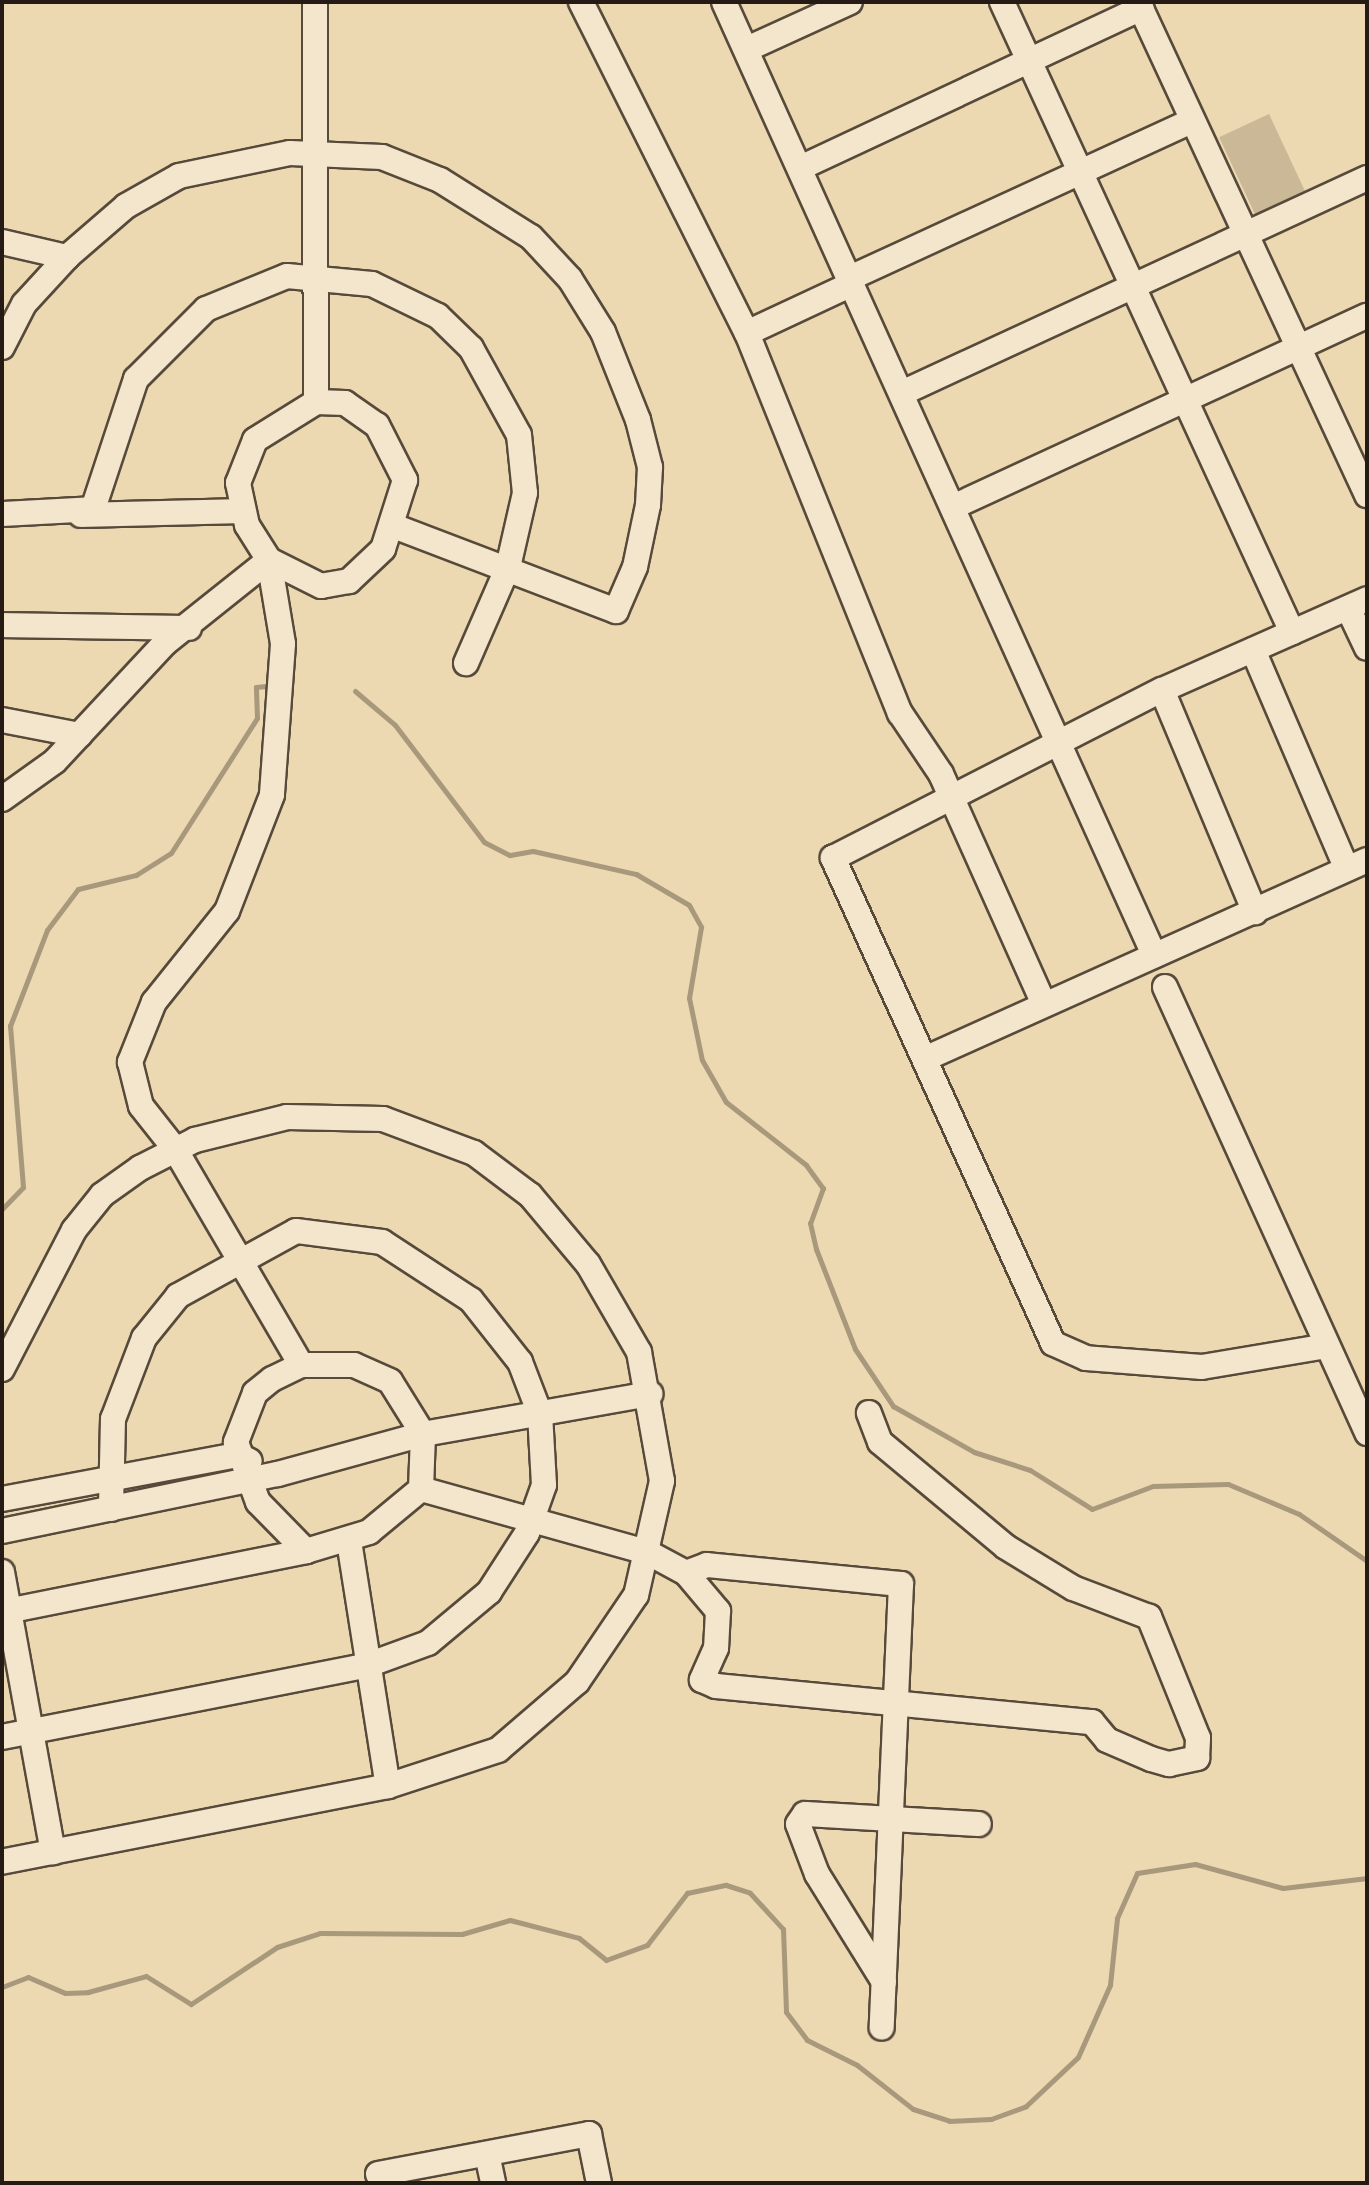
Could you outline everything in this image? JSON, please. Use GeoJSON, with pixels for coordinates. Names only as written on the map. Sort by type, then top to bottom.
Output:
{"type":"FeatureCollection","features":[{"type":"Feature","properties":{"kind":"street"},"geometry":{"type":"LineString","coordinates":[[315,2],[316,402]]}},
{"type":"Feature","properties":{"kind":"street"},"geometry":{"type":"LineString","coordinates":[[581,2],[747,333],[900,713],[948,793],[1044,1004]]}},
{"type":"Feature","properties":{"kind":"street"},"geometry":{"type":"LineString","coordinates":[[724,2],[1061,740],[1154,955]]}},
{"type":"Feature","properties":{"kind":"street"},"geometry":{"type":"LineString","coordinates":[[747,49],[850,2]]}},
{"type":"Feature","properties":{"kind":"street"},"geometry":{"type":"LineString","coordinates":[[1002,2],[1030,57],[1292,632]]}},
{"type":"Feature","properties":{"kind":"street"},"geometry":{"type":"LineString","coordinates":[[800,168],[1139,5],[1243,235],[1301,349],[1367,495]]}},
{"type":"Feature","properties":{"kind":"street"},"geometry":{"type":"LineString","coordinates":[[747,333],[1191,121]]}},
{"type":"Feature","properties":{"kind":"street"},"geometry":{"type":"LineString","coordinates":[[2,347],[24,304],[67,257],[126,206],[179,176],[290,153],[317,158],[382,157],[482,201],[560,269],[603,332],[650,467],[635,567],[616,611],[508,567],[396,527]]}},
{"type":"Feature","properties":{"kind":"street"},"geometry":{"type":"LineString","coordinates":[[902,393],[1243,235],[1365,186]]}},
{"type":"Feature","properties":{"kind":"street"},"geometry":{"type":"LineString","coordinates":[[2,242],[67,257]]}},
{"type":"Feature","properties":{"kind":"street"},"geometry":{"type":"LineString","coordinates":[[81,515],[93,509],[121,408],[158,351],[227,296],[314,274],[403,296],[438,316],[489,371],[525,467],[508,567],[466,663]]}},
{"type":"Feature","properties":{"kind":"street"},"geometry":{"type":"LineString","coordinates":[[953,507],[1367,316]]}},
{"type":"Feature","properties":{"kind":"street"},"geometry":{"type":"LineString","coordinates":[[269,560],[307,583],[339,585],[368,567],[396,527],[405,480],[391,441],[361,411],[316,402],[279,420],[245,452],[243,511],[269,560],[283,644],[272,795],[227,911],[154,1002],[130,1062],[141,1106],[175,1149],[301,1365]]}},
{"type":"Feature","properties":{"kind":"street"},"geometry":{"type":"LineString","coordinates":[[2,514],[243,511]]}},
{"type":"Feature","properties":{"kind":"street"},"geometry":{"type":"LineString","coordinates":[[2,798],[80,735],[165,643],[191,628],[269,560]]}},
{"type":"Feature","properties":{"kind":"street"},"geometry":{"type":"LineString","coordinates":[[1327,1346],[1202,1367],[1086,1358],[1053,1343],[929,1057],[833,858],[948,793],[1162,690],[1358,604],[1367,648]]}},
{"type":"Feature","properties":{"kind":"street"},"geometry":{"type":"LineString","coordinates":[[2,625],[191,628]]}},
{"type":"Feature","properties":{"kind":"street"},"geometry":{"type":"LineString","coordinates":[[929,1057],[1357,864],[1253,650]]}},
{"type":"Feature","properties":{"kind":"street"},"geometry":{"type":"LineString","coordinates":[[1162,690],[1255,912]]}},
{"type":"Feature","properties":{"kind":"street"},"geometry":{"type":"LineString","coordinates":[[2,720],[80,735]]}},
{"type":"Feature","properties":{"kind":"street"},"geometry":{"type":"LineString","coordinates":[[1165,987],[1367,1433]]}},
{"type":"Feature","properties":{"kind":"street"},"geometry":{"type":"LineString","coordinates":[[2,1369],[74,1230],[102,1195],[175,1149],[223,1132],[327,1113],[383,1119],[474,1153],[530,1195],[588,1264],[639,1352],[651,1394],[662,1481],[636,1595],[555,1705],[498,1750],[388,1786],[2,1862]]}},
{"type":"Feature","properties":{"kind":"street"},"geometry":{"type":"LineString","coordinates":[[2,1737],[365,1666],[408,1654],[468,1614],[533,1521],[544,1485],[540,1414],[502,1332],[471,1300],[382,1242],[296,1231],[239,1258],[178,1296],[144,1338],[121,1387],[107,1476],[111,1509]]}},
{"type":"Feature","properties":{"kind":"street"},"geometry":{"type":"LineString","coordinates":[[306,1551],[269,1518],[245,1481],[238,1455],[255,1393],[301,1365],[376,1372],[402,1393],[423,1434],[421,1489]]}},
{"type":"Feature","properties":{"kind":"street"},"geometry":{"type":"LineString","coordinates":[[2,1531],[278,1474],[423,1434],[651,1394]]}},
{"type":"Feature","properties":{"kind":"street"},"geometry":{"type":"LineString","coordinates":[[421,1489],[647,1552],[686,1573],[718,1611],[716,1648],[702,1680],[731,1692],[894,1703],[1092,1722],[1107,1740],[1169,1764],[1186,1764],[1201,1750],[1149,1617],[1073,1588],[1006,1547],[880,1442],[869,1413]]}},
{"type":"Feature","properties":{"kind":"street"},"geometry":{"type":"LineString","coordinates":[[2,1499],[107,1476],[238,1455],[278,1474]]}},
{"type":"Feature","properties":{"kind":"street"},"geometry":{"type":"LineString","coordinates":[[6,1611],[349,1541],[421,1489]]}},
{"type":"Feature","properties":{"kind":"street"},"geometry":{"type":"LineString","coordinates":[[349,1541],[365,1666],[388,1786]]}},
{"type":"Feature","properties":{"kind":"street"},"geometry":{"type":"LineString","coordinates":[[686,1573],[707,1565],[901,1584],[894,1703],[894,1819],[882,2028]]}},
{"type":"Feature","properties":{"kind":"street"},"geometry":{"type":"LineString","coordinates":[[2,1572],[6,1611],[35,1730],[53,1852]]}},
{"type":"Feature","properties":{"kind":"street"},"geometry":{"type":"LineString","coordinates":[[884,1982],[796,1829],[805,1814],[979,1824]]}},
{"type":"Feature","properties":{"kind":"street"},"geometry":{"type":"LineString","coordinates":[[378,2174],[589,2134],[599,2183]]}},
{"type":"Feature","properties":{"kind":"street"},"geometry":{"type":"LineString","coordinates":[[487,2154],[493,2183]]}},
{"type":"Feature","properties":{"kind":"shaded area"},"geometry":{"type":"Polygon","coordinates":[[[1269,114],[1305,191],[1255,214],[1219,137],[1269,114]]]}},
{"type":"Feature","properties":{"kind":"waterway"},"geometry":{"type":"LineString","coordinates":[[2,1209],[23,1187],[10,1026],[47,930],[78,889],[136,875],[171,853],[257,718],[256,687],[266,686]]}},
{"type":"Feature","properties":{"kind":"waterway"},"geometry":{"type":"LineString","coordinates":[[355,691],[395,725],[484,842],[510,855],[533,851],[636,874],[689,905],[701,927],[689,998],[702,1060],[726,1102],[806,1165],[823,1188],[810,1223],[816,1249],[855,1349],[893,1406],[974,1452],[1030,1470],[1092,1509],[1153,1486],[1228,1484],[1299,1514],[1367,1561]]}},
{"type":"Feature","properties":{"kind":"waterway"},"geometry":{"type":"LineString","coordinates":[[2,1987],[28,1977],[65,1993],[88,1992],[146,1976],[191,2004],[277,1947],[320,1933],[462,1934],[510,1920],[579,1938],[606,1960],[647,1945],[687,1893],[726,1885],[750,1893],[783,1929],[786,2012],[807,2040],[857,2065],[913,2109],[949,2121],[991,2119],[1026,2106],[1078,2057],[1110,1985],[1117,1918],[1137,1873],[1195,1864],[1283,1888],[1367,1878]]}}]}
